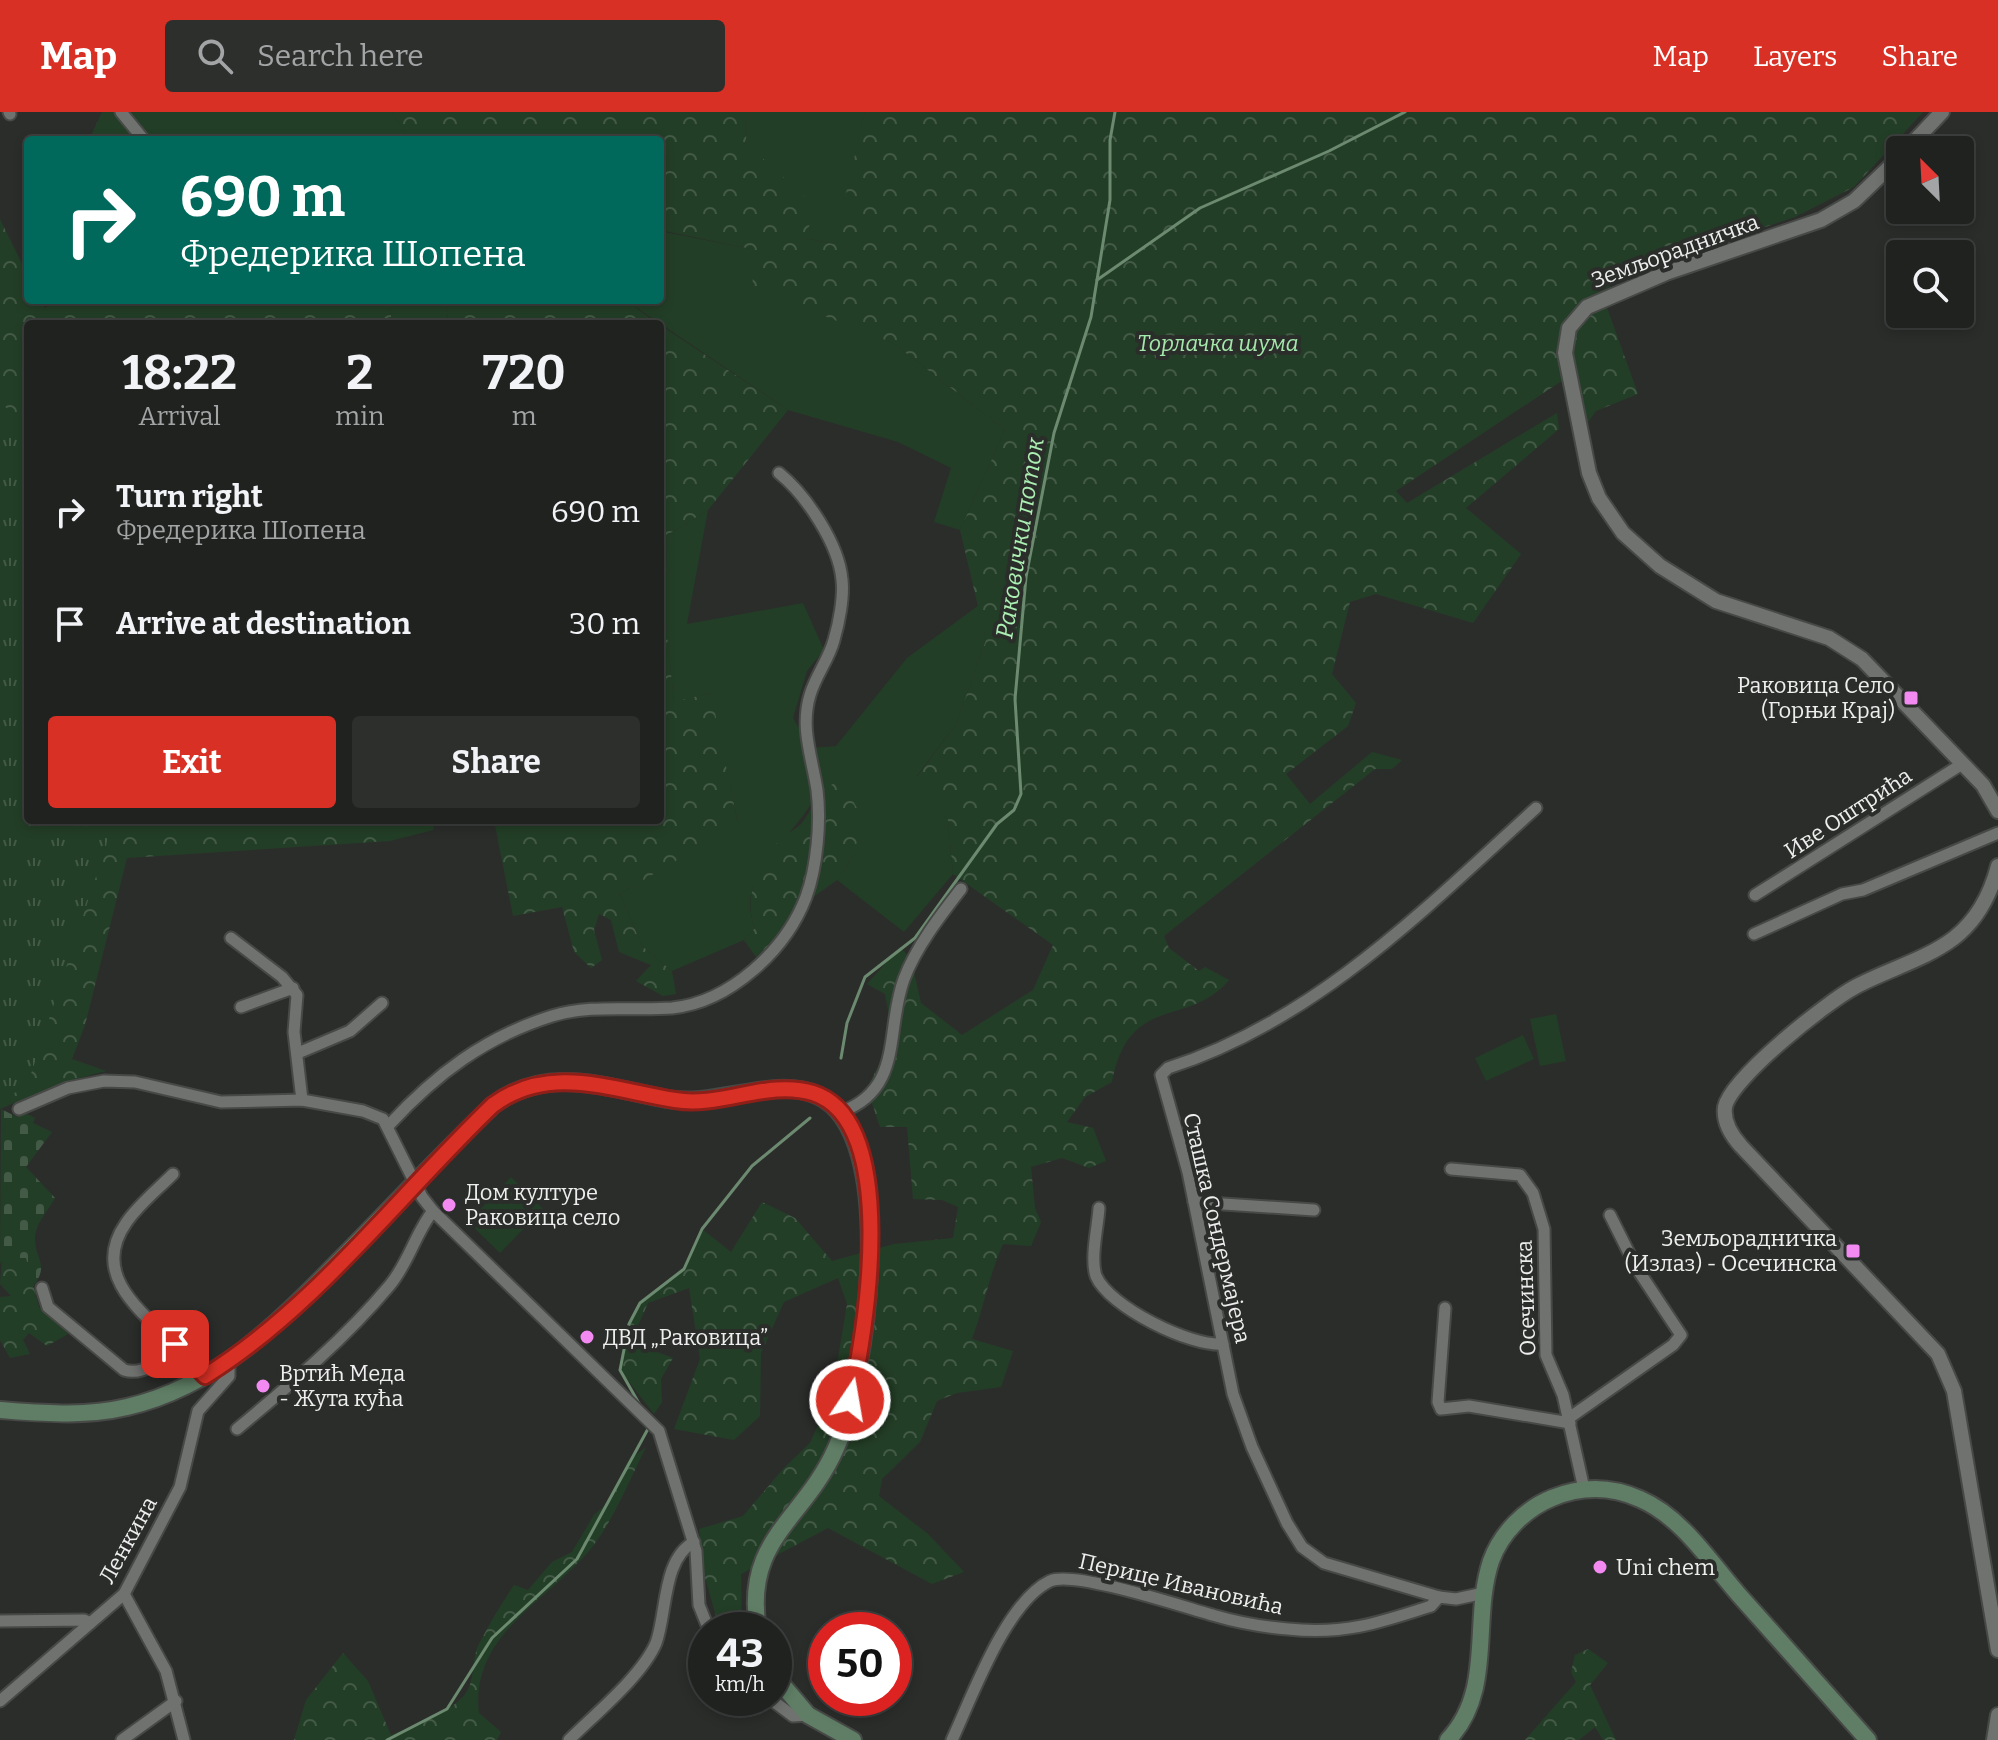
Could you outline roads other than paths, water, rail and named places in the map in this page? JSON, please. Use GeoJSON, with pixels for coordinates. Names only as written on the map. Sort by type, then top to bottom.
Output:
{"type":"FeatureCollection","features":[{"type":"Feature","properties":{"kind":"main road"},"geometry":{"type":"LineString","coordinates":[[0,1410],[53,1414],[107,1410],[158,1397],[205,1376],[283,1319],[493,1105],[520,1089],[544,1082],[599,1084],[687,1102],[717,1101],[771,1090],[804,1091],[823,1098],[841,1112],[861,1153],[868,1223],[868,1301],[856,1376],[836,1447],[819,1480],[776,1534],[758,1572],[755,1588],[757,1612]]}},
{"type":"Feature","properties":{"kind":"main road"},"geometry":{"type":"LineString","coordinates":[[1448,1740],[1471,1706],[1476,1689],[1484,1593],[1488,1574],[1503,1538],[1522,1516],[1547,1500],[1584,1489],[1624,1492],[1643,1500],[1672,1521],[1868,1740]]}},
{"type":"Feature","properties":{"kind":"main road"},"geometry":{"type":"LineString","coordinates":[[792,1696],[808,1715]]}},
{"type":"Feature","properties":{"kind":"main road"},"geometry":{"type":"LineString","coordinates":[[810,1716],[853,1740]]}},
{"type":"Feature","properties":{"kind":"street"},"geometry":{"type":"LineString","coordinates":[[121,112],[141,136]]}},
{"type":"Feature","properties":{"kind":"street"},"geometry":{"type":"LineString","coordinates":[[1919,136],[1942,112]]}},
{"type":"Feature","properties":{"kind":"street","name":"Земљорадничка"},"geometry":{"type":"LineString","coordinates":[[1886,170],[1854,201],[1821,220],[1666,273],[1587,307],[1569,328],[1565,353],[1589,473],[1609,516],[1626,536],[1660,566],[1730,609],[1818,635],[1849,650],[1876,672],[1988,791],[1998,811]]}},
{"type":"Feature","properties":{"kind":"street"},"geometry":{"type":"LineString","coordinates":[[389,1125],[429,1083],[490,1041],[562,1014],[606,1008],[668,1008],[703,1001],[747,974],[774,949],[791,926],[808,891],[817,830],[818,800],[805,717],[812,689],[834,641],[842,578],[807,500],[779,473]]}},
{"type":"Feature","properties":{"kind":"street","name":"Иве Оштрића"},"geometry":{"type":"LineString","coordinates":[[1755,895],[1962,764]]}},
{"type":"Feature","properties":{"kind":"street","name":"Сташка Сондермајера"},"geometry":{"type":"LineString","coordinates":[[1439,1597],[1324,1563],[1302,1547],[1287,1523],[1252,1447],[1233,1394],[1194,1202],[1161,1081],[1164,1071],[1249,1036],[1322,991],[1385,943],[1536,808]]}},
{"type":"Feature","properties":{"kind":"street"},"geometry":{"type":"LineString","coordinates":[[1754,934],[1842,894],[1863,890],[1998,833]]}},
{"type":"Feature","properties":{"kind":"street"},"geometry":{"type":"LineString","coordinates":[[1998,866],[1985,901],[1957,936],[1863,983],[1821,1008],[1773,1051],[1730,1098],[1725,1109],[1730,1132],[1741,1146],[1938,1354],[1954,1391],[1998,1650]]}},
{"type":"Feature","properties":{"kind":"street"},"geometry":{"type":"LineString","coordinates":[[841,1112],[875,1092],[893,1037],[904,979],[941,915],[961,889]]}},
{"type":"Feature","properties":{"kind":"street"},"geometry":{"type":"LineString","coordinates":[[231,938],[293,988],[299,999],[294,1032],[302,1100]]}},
{"type":"Feature","properties":{"kind":"street"},"geometry":{"type":"LineString","coordinates":[[241,1007],[293,988]]}},
{"type":"Feature","properties":{"kind":"street"},"geometry":{"type":"LineString","coordinates":[[298,1053],[350,1031],[382,1003]]}},
{"type":"Feature","properties":{"kind":"street"},"geometry":{"type":"LineString","coordinates":[[19,1109],[68,1088],[104,1081],[135,1082],[221,1102],[302,1100],[380,1117],[389,1125],[415,1184],[433,1211],[656,1429],[694,1542],[702,1612]]}},
{"type":"Feature","properties":{"kind":"street","name":"Осечинска"},"geometry":{"type":"LineString","coordinates":[[1451,1169],[1520,1175],[1533,1193],[1545,1241],[1546,1355],[1570,1420],[1584,1489]]}},
{"type":"Feature","properties":{"kind":"street"},"geometry":{"type":"LineString","coordinates":[[173,1174],[127,1221],[118,1235],[117,1280],[128,1299],[205,1376]]}},
{"type":"Feature","properties":{"kind":"street"},"geometry":{"type":"LineString","coordinates":[[1194,1202],[1314,1210]]}},
{"type":"Feature","properties":{"kind":"street"},"geometry":{"type":"LineString","coordinates":[[1099,1208],[1095,1272],[1100,1282],[1116,1298],[1168,1330],[1194,1341],[1223,1344]]}},
{"type":"Feature","properties":{"kind":"street"},"geometry":{"type":"LineString","coordinates":[[237,1429],[350,1330],[404,1267],[433,1211]]}},
{"type":"Feature","properties":{"kind":"street"},"geometry":{"type":"LineString","coordinates":[[1445,1308],[1438,1400],[1441,1409],[1469,1406],[1570,1420],[1673,1345],[1681,1335],[1636,1267],[1610,1215]]}},
{"type":"Feature","properties":{"kind":"street"},"geometry":{"type":"LineString","coordinates":[[42,1288],[48,1307],[124,1370],[137,1372],[148,1367],[175,1344]]}},
{"type":"Feature","properties":{"kind":"street","name":"Ленкина"},"geometry":{"type":"LineString","coordinates":[[0,1701],[124,1594],[180,1487],[198,1411],[229,1376],[229,1361]]}},
{"type":"Feature","properties":{"kind":"street"},"geometry":{"type":"LineString","coordinates":[[569,1740],[650,1654],[679,1555],[694,1542]]}},
{"type":"Feature","properties":{"kind":"street","name":"Перице Ивановића"},"geometry":{"type":"LineString","coordinates":[[952,1740],[997,1643],[1015,1614],[1045,1584],[1059,1578],[1141,1594],[1254,1625],[1338,1632],[1431,1606],[1439,1597],[1456,1599],[1484,1593]]}},
{"type":"Feature","properties":{"kind":"street"},"geometry":{"type":"LineString","coordinates":[[124,1594],[166,1671],[184,1740]]}},
{"type":"Feature","properties":{"kind":"street"},"geometry":{"type":"LineString","coordinates":[[0,1621],[84,1620],[90,1623]]}},
{"type":"Feature","properties":{"kind":"street"},"geometry":{"type":"LineString","coordinates":[[122,1740],[176,1701]]}},
{"type":"Feature","properties":{"kind":"street"},"geometry":{"type":"LineString","coordinates":[[792,1715],[808,1715]]}},
{"type":"Feature","properties":{"kind":"street"},"geometry":{"type":"LineString","coordinates":[[1994,1740],[1998,1715]]}},
{"type":"Feature","properties":{"kind":"waterway","name":"Раковички поток"},"geometry":{"type":"LineString","coordinates":[[841,1058],[847,1023],[865,977],[915,938],[997,824],[1014,810],[1021,794],[1015,699],[1026,577],[1054,433],[1091,317],[1110,200],[1110,140],[1115,112]]}},
{"type":"Feature","properties":{"kind":"waterway"},"geometry":{"type":"LineString","coordinates":[[1097,280],[1200,208],[1329,151],[1405,112]]}},
{"type":"Feature","properties":{"kind":"waterway","name":"Раковички поток"},"geometry":{"type":"LineString","coordinates":[[641,1407],[620,1370],[629,1324],[640,1303],[684,1269],[702,1229],[752,1166],[810,1118]]}},
{"type":"Feature","properties":{"kind":"waterway","name":"Раковички поток"},"geometry":{"type":"LineString","coordinates":[[387,1740],[447,1709],[492,1638],[577,1559],[649,1427]]}},
{"type":"Feature","properties":{"kind":"place","name":"Раковица Село (Горњи Крај)"},"geometry":{"type":"Point","coordinates":[1911,698]}},
{"type":"Feature","properties":{"kind":"place","name":"Дом културе Раковица село"},"geometry":{"type":"Point","coordinates":[449,1205]}},
{"type":"Feature","properties":{"kind":"place","name":"Земљорадничка (Излаз) - Осечинска"},"geometry":{"type":"Point","coordinates":[1853,1251]}},
{"type":"Feature","properties":{"kind":"place","name":"ДВД „Раковица”"},"geometry":{"type":"Point","coordinates":[587,1337]}},
{"type":"Feature","properties":{"kind":"place","name":"Вртић Меда - Жута кућа"},"geometry":{"type":"Point","coordinates":[263,1386]}},
{"type":"Feature","properties":{"kind":"place","name":"Uni chem"},"geometry":{"type":"Point","coordinates":[1600,1567]}},
{"type":"Feature","properties":{"kind":"park label","name":"Торлачка шума"},"geometry":{"type":"Point","coordinates":[1218,343]}}]}
